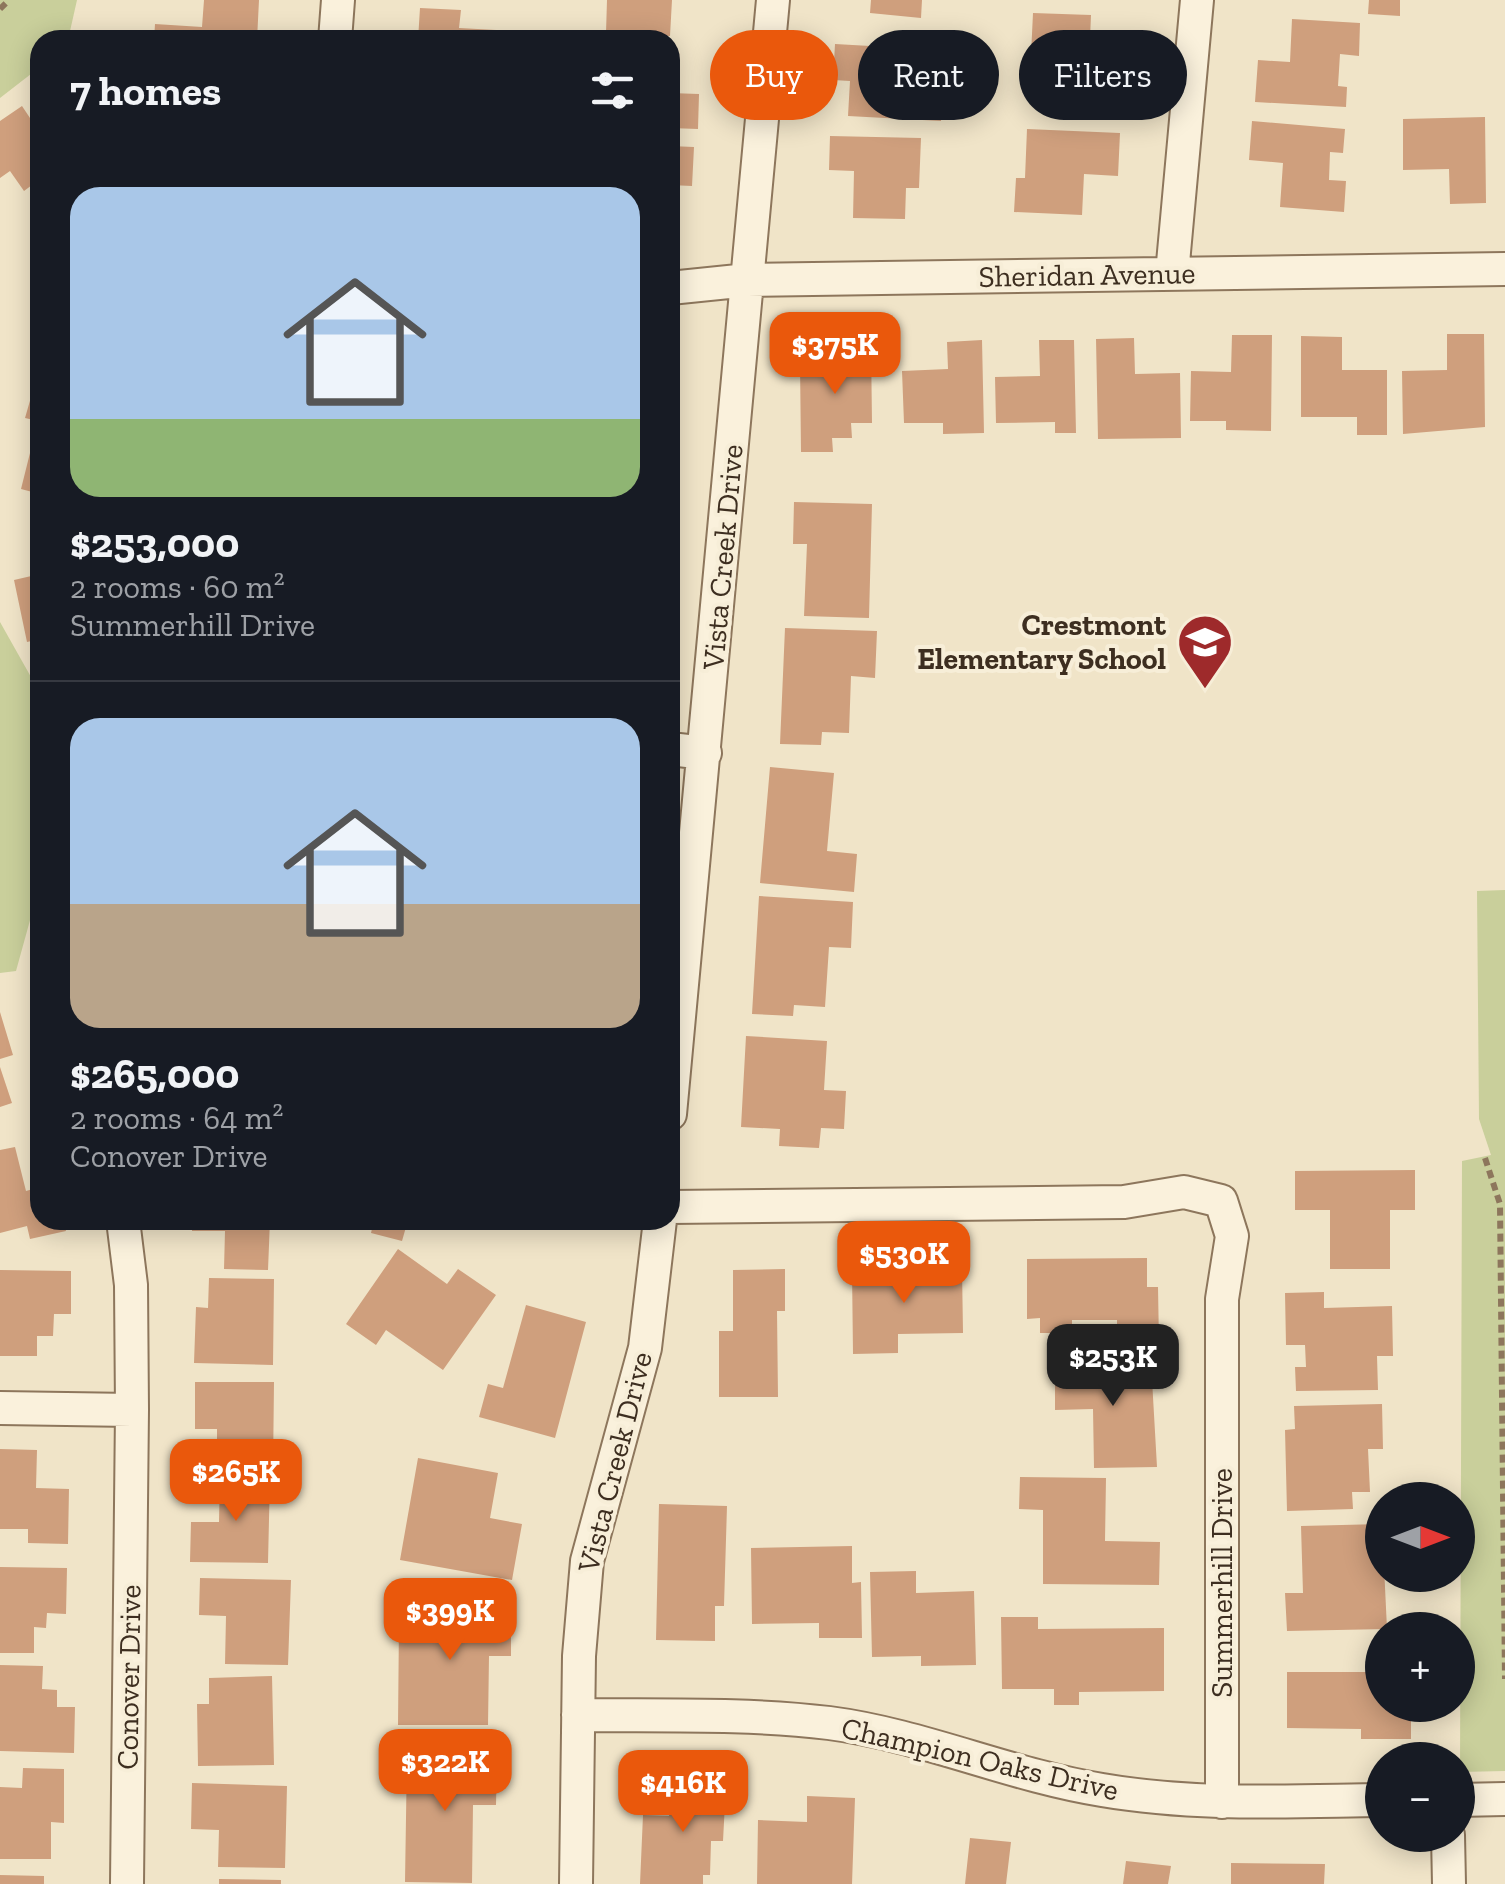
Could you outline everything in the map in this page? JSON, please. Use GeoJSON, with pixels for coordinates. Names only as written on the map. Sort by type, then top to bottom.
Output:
{"type":"FeatureCollection","features":[{"type":"Feature","properties":{"kind":"street"},"geometry":{"type":"LineString","coordinates":[[336,30],[338,0]]}},
{"type":"Feature","properties":{"kind":"street","name":"Vista Creek Drive"},"geometry":{"type":"LineString","coordinates":[[680,1011],[773,0]]}},
{"type":"Feature","properties":{"kind":"street"},"geometry":{"type":"LineString","coordinates":[[1172,274],[1197,0]]}},
{"type":"Feature","properties":{"kind":"street","name":"Sheridan Avenue"},"geometry":{"type":"LineString","coordinates":[[680,287],[748,280],[1505,269]]}},
{"type":"Feature","properties":{"kind":"street"},"geometry":{"type":"LineString","coordinates":[[680,750],[705,753]]}},
{"type":"Feature","properties":{"kind":"street","name":"Summerhill Drive"},"geometry":{"type":"LineString","coordinates":[[680,1207],[1124,1202],[1184,1192],[1221,1200],[1232,1236],[1222,1300],[1222,1802]]}},
{"type":"Feature","properties":{"kind":"street","name":"Conover Drive"},"geometry":{"type":"LineString","coordinates":[[124,1230],[130,1285],[132,1410],[127,1884]]}},
{"type":"Feature","properties":{"kind":"street","name":"Vista Creek Drive"},"geometry":{"type":"LineString","coordinates":[[576,1884],[578,1715],[587,1561],[645,1348],[659,1230]]}},
{"type":"Feature","properties":{"kind":"street"},"geometry":{"type":"LineString","coordinates":[[0,1408],[132,1410]]}},
{"type":"Feature","properties":{"kind":"street","name":"Champion Oaks Drive"},"geometry":{"type":"LineString","coordinates":[[578,1715],[747,1717],[830,1724],[884,1732],[1100,1790],[1222,1802],[1365,1800]]}},
{"type":"Feature","properties":{"kind":"street"},"geometry":{"type":"LineString","coordinates":[[1475,1800],[1505,1799]]}},
{"type":"Feature","properties":{"kind":"street"},"geometry":{"type":"LineString","coordinates":[[1448,1852],[1448,1884]]}},
{"type":"Feature","properties":{"kind":"path"},"geometry":{"type":"LineString","coordinates":[[0,9],[10,0]]}},
{"type":"Feature","properties":{"kind":"path"},"geometry":{"type":"LineString","coordinates":[[1485,1158],[1500,1204],[1505,1679]]}},
{"type":"Feature","properties":{"kind":"green space"},"geometry":{"type":"Polygon","coordinates":[[[0,0],[77,0],[70,30],[30,30],[30,75],[0,98],[0,0]]]}},
{"type":"Feature","properties":{"kind":"green space"},"geometry":{"type":"Polygon","coordinates":[[[0,622],[30,675],[30,920],[16,971],[0,973],[0,622]]]}},
{"type":"Feature","properties":{"kind":"green space"},"geometry":{"type":"Polygon","coordinates":[[[1505,890],[1505,1771],[1475,1772],[1475,1742],[1460,1742],[1460,1722],[1475,1722],[1475,1612],[1461,1612],[1461,1592],[1475,1592],[1475,1482],[1461,1482],[1462,1161],[1491,1155],[1479,1119],[1477,891],[1505,890]]]}},
{"type":"Feature","properties":{"kind":"building"},"geometry":{"type":"Polygon","coordinates":[[[204,0],[259,0],[258,30],[155,30],[155,24],[202,27],[204,0]]]}},
{"type":"Feature","properties":{"kind":"building"},"geometry":{"type":"Polygon","coordinates":[[[607,0],[672,0],[670,30],[606,30],[607,0]]]}},
{"type":"Feature","properties":{"kind":"building"},"geometry":{"type":"Polygon","coordinates":[[[871,0],[922,0],[921,18],[870,13],[871,0]]]}},
{"type":"Feature","properties":{"kind":"building"},"geometry":{"type":"Polygon","coordinates":[[[1369,0],[1400,0],[1400,16],[1368,14],[1369,0]]]}},
{"type":"Feature","properties":{"kind":"building"},"geometry":{"type":"Polygon","coordinates":[[[420,8],[461,10],[459,28],[498,30],[419,30],[420,8]]]}},
{"type":"Feature","properties":{"kind":"building"},"geometry":{"type":"Polygon","coordinates":[[[1033,13],[1091,15],[1090,30],[1032,30],[1033,13]]]}},
{"type":"Feature","properties":{"kind":"building"},"geometry":{"type":"Polygon","coordinates":[[[1292,19],[1360,23],[1359,56],[1340,54],[1338,86],[1347,87],[1346,107],[1255,102],[1258,60],[1290,62],[1292,19]]]}},
{"type":"Feature","properties":{"kind":"building"},"geometry":{"type":"Polygon","coordinates":[[[838,44],[858,45],[858,117],[848,116],[850,81],[838,80],[838,44]]]}},
{"type":"Feature","properties":{"kind":"building"},"geometry":{"type":"Polygon","coordinates":[[[680,93],[699,94],[698,129],[680,128],[680,93]]]}},
{"type":"Feature","properties":{"kind":"building"},"geometry":{"type":"Polygon","coordinates":[[[22,106],[30,118],[30,186],[24,191],[10,171],[0,178],[0,121],[22,106]]]}},
{"type":"Feature","properties":{"kind":"building"},"geometry":{"type":"Polygon","coordinates":[[[1485,117],[1486,203],[1450,204],[1449,169],[1403,170],[1403,119],[1485,117]]]}},
{"type":"Feature","properties":{"kind":"building"},"geometry":{"type":"Polygon","coordinates":[[[1252,121],[1345,129],[1343,153],[1330,152],[1329,180],[1346,181],[1344,212],[1280,207],[1283,163],[1249,160],[1252,121]]]}},
{"type":"Feature","properties":{"kind":"building"},"geometry":{"type":"Polygon","coordinates":[[[1027,129],[1120,133],[1118,176],[1084,174],[1082,215],[1014,212],[1016,178],[1025,178],[1027,129]]]}},
{"type":"Feature","properties":{"kind":"building"},"geometry":{"type":"Polygon","coordinates":[[[830,136],[921,138],[919,188],[906,188],[905,219],[853,218],[854,171],[829,170],[830,136]]]}},
{"type":"Feature","properties":{"kind":"building"},"geometry":{"type":"Polygon","coordinates":[[[680,146],[694,147],[692,186],[680,185],[680,146]]]}},
{"type":"Feature","properties":{"kind":"building"},"geometry":{"type":"Polygon","coordinates":[[[1447,334],[1484,334],[1485,427],[1403,434],[1402,371],[1447,370],[1447,334]]]}},
{"type":"Feature","properties":{"kind":"building"},"geometry":{"type":"Polygon","coordinates":[[[1232,335],[1272,335],[1271,431],[1226,430],[1226,421],[1190,421],[1191,371],[1231,372],[1232,335]]]}},
{"type":"Feature","properties":{"kind":"building"},"geometry":{"type":"Polygon","coordinates":[[[1301,336],[1342,337],[1342,370],[1387,370],[1387,435],[1357,435],[1357,417],[1301,417],[1301,336]]]}},
{"type":"Feature","properties":{"kind":"building"},"geometry":{"type":"Polygon","coordinates":[[[1134,338],[1135,374],[1180,373],[1181,438],[1098,439],[1096,339],[1134,338]]]}},
{"type":"Feature","properties":{"kind":"building"},"geometry":{"type":"Polygon","coordinates":[[[982,340],[984,433],[943,434],[943,423],[904,423],[902,371],[948,369],[947,342],[982,340]]]}},
{"type":"Feature","properties":{"kind":"building"},"geometry":{"type":"Polygon","coordinates":[[[1039,340],[1074,340],[1076,433],[1055,433],[1055,422],[996,423],[995,377],[1040,376],[1039,340]]]}},
{"type":"Feature","properties":{"kind":"building"},"geometry":{"type":"Polygon","coordinates":[[[871,344],[872,423],[851,423],[852,438],[832,438],[833,452],[801,452],[800,363],[834,363],[834,345],[871,344]]]}},
{"type":"Feature","properties":{"kind":"building"},"geometry":{"type":"Polygon","coordinates":[[[30,453],[30,491],[21,489],[30,453]]]}},
{"type":"Feature","properties":{"kind":"building"},"geometry":{"type":"Polygon","coordinates":[[[794,502],[872,504],[869,618],[804,616],[807,544],[793,544],[794,502]]]}},
{"type":"Feature","properties":{"kind":"building"},"geometry":{"type":"Polygon","coordinates":[[[30,576],[30,641],[27,642],[14,580],[30,576]]]}},
{"type":"Feature","properties":{"kind":"building"},"geometry":{"type":"Polygon","coordinates":[[[785,628],[877,631],[875,678],[851,676],[849,733],[822,732],[821,745],[780,744],[785,628]]]}},
{"type":"Feature","properties":{"kind":"building"},"geometry":{"type":"Polygon","coordinates":[[[770,767],[834,773],[827,851],[857,854],[854,892],[760,883],[770,767]]]}},
{"type":"Feature","properties":{"kind":"building"},"geometry":{"type":"Polygon","coordinates":[[[759,896],[853,902],[851,948],[829,947],[825,1007],[794,1005],[793,1016],[752,1014],[759,896]]]}},
{"type":"Feature","properties":{"kind":"building"},"geometry":{"type":"Polygon","coordinates":[[[0,1012],[13,1055],[0,1059],[0,1012]]]}},
{"type":"Feature","properties":{"kind":"building"},"geometry":{"type":"Polygon","coordinates":[[[746,1036],[827,1041],[824,1090],[846,1091],[844,1129],[821,1128],[819,1148],[779,1146],[780,1129],[741,1127],[746,1036]]]}},
{"type":"Feature","properties":{"kind":"building"},"geometry":{"type":"Polygon","coordinates":[[[0,1067],[12,1103],[0,1107],[0,1067]]]}},
{"type":"Feature","properties":{"kind":"building"},"geometry":{"type":"Polygon","coordinates":[[[15,1147],[26,1191],[30,1190],[30,1230],[66,1231],[30,1239],[27,1226],[0,1233],[0,1150],[15,1147]]]}},
{"type":"Feature","properties":{"kind":"building"},"geometry":{"type":"Polygon","coordinates":[[[1415,1170],[1415,1210],[1390,1210],[1390,1269],[1330,1269],[1330,1210],[1295,1210],[1295,1171],[1415,1170]]]}},
{"type":"Feature","properties":{"kind":"building"},"geometry":{"type":"Polygon","coordinates":[[[270,1230],[268,1270],[224,1269],[225,1231],[192,1231],[270,1230]]]}},
{"type":"Feature","properties":{"kind":"building"},"geometry":{"type":"Polygon","coordinates":[[[372,1230],[405,1230],[402,1241],[371,1233],[372,1230]]]}},
{"type":"Feature","properties":{"kind":"building"},"geometry":{"type":"Polygon","coordinates":[[[398,1249],[447,1284],[458,1269],[496,1295],[443,1370],[386,1330],[376,1345],[346,1324],[398,1249]]]}},
{"type":"Feature","properties":{"kind":"building"},"geometry":{"type":"Polygon","coordinates":[[[1147,1258],[1147,1287],[1158,1287],[1159,1344],[1117,1344],[1117,1320],[1072,1320],[1072,1333],[1040,1333],[1040,1318],[1027,1319],[1027,1259],[1147,1258]]]}},
{"type":"Feature","properties":{"kind":"building"},"geometry":{"type":"Polygon","coordinates":[[[785,1269],[785,1311],[777,1311],[778,1397],[719,1397],[719,1331],[733,1331],[733,1270],[785,1269]]]}},
{"type":"Feature","properties":{"kind":"building"},"geometry":{"type":"Polygon","coordinates":[[[962,1269],[963,1333],[898,1334],[898,1353],[853,1354],[852,1270],[962,1269]]]}},
{"type":"Feature","properties":{"kind":"building"},"geometry":{"type":"Polygon","coordinates":[[[0,1270],[71,1271],[71,1314],[54,1314],[53,1336],[37,1336],[37,1356],[0,1356],[0,1270]]]}},
{"type":"Feature","properties":{"kind":"building"},"geometry":{"type":"Polygon","coordinates":[[[209,1278],[274,1279],[273,1365],[194,1363],[196,1307],[208,1308],[209,1278]]]}},
{"type":"Feature","properties":{"kind":"building"},"geometry":{"type":"Polygon","coordinates":[[[1324,1292],[1324,1308],[1392,1306],[1393,1356],[1377,1356],[1378,1390],[1296,1391],[1295,1367],[1306,1367],[1305,1345],[1286,1345],[1285,1293],[1324,1292]]]}},
{"type":"Feature","properties":{"kind":"building"},"geometry":{"type":"Polygon","coordinates":[[[526,1305],[586,1322],[555,1438],[479,1417],[488,1384],[503,1388],[526,1305]]]}},
{"type":"Feature","properties":{"kind":"building"},"geometry":{"type":"Polygon","coordinates":[[[1151,1362],[1157,1467],[1094,1468],[1093,1409],[1055,1410],[1055,1363],[1151,1362]]]}},
{"type":"Feature","properties":{"kind":"building"},"geometry":{"type":"Polygon","coordinates":[[[195,1382],[274,1382],[273,1469],[217,1468],[217,1429],[195,1429],[195,1382]]]}},
{"type":"Feature","properties":{"kind":"building"},"geometry":{"type":"Polygon","coordinates":[[[1382,1404],[1383,1449],[1368,1449],[1370,1482],[1365,1482],[1365,1492],[1352,1492],[1353,1509],[1287,1511],[1285,1430],[1295,1429],[1294,1406],[1382,1404]]]}},
{"type":"Feature","properties":{"kind":"building"},"geometry":{"type":"Polygon","coordinates":[[[0,1449],[37,1450],[36,1488],[69,1489],[68,1544],[28,1543],[28,1529],[0,1529],[0,1449]]]}},
{"type":"Feature","properties":{"kind":"building"},"geometry":{"type":"Polygon","coordinates":[[[418,1458],[498,1473],[490,1518],[522,1524],[512,1580],[400,1560],[418,1458]]]}},
{"type":"Feature","properties":{"kind":"building"},"geometry":{"type":"Polygon","coordinates":[[[220,1475],[270,1476],[268,1563],[190,1562],[191,1522],[219,1522],[220,1475]]]}},
{"type":"Feature","properties":{"kind":"building"},"geometry":{"type":"Polygon","coordinates":[[[1020,1477],[1106,1478],[1105,1541],[1160,1542],[1159,1585],[1043,1584],[1043,1510],[1019,1509],[1020,1477]]]}},
{"type":"Feature","properties":{"kind":"building"},"geometry":{"type":"Polygon","coordinates":[[[659,1504],[727,1506],[724,1606],[715,1606],[715,1641],[656,1640],[659,1504]]]}},
{"type":"Feature","properties":{"kind":"building"},"geometry":{"type":"Polygon","coordinates":[[[1365,1524],[1365,1592],[1385,1592],[1386,1612],[1365,1612],[1365,1629],[1287,1631],[1285,1593],[1303,1593],[1301,1526],[1365,1524]]]}},
{"type":"Feature","properties":{"kind":"building"},"geometry":{"type":"Polygon","coordinates":[[[852,1546],[852,1583],[861,1582],[862,1638],[819,1638],[819,1623],[752,1624],[751,1548],[852,1546]]]}},
{"type":"Feature","properties":{"kind":"building"},"geometry":{"type":"Polygon","coordinates":[[[0,1567],[67,1568],[66,1614],[47,1613],[46,1628],[34,1627],[34,1653],[0,1653],[0,1567]]]}},
{"type":"Feature","properties":{"kind":"building"},"geometry":{"type":"Polygon","coordinates":[[[916,1571],[916,1593],[974,1591],[976,1665],[921,1666],[921,1656],[872,1657],[870,1572],[916,1571]]]}},
{"type":"Feature","properties":{"kind":"building"},"geometry":{"type":"Polygon","coordinates":[[[200,1578],[291,1580],[288,1665],[225,1664],[226,1616],[199,1615],[200,1578]]]}},
{"type":"Feature","properties":{"kind":"building"},"geometry":{"type":"Polygon","coordinates":[[[418,1605],[511,1605],[511,1656],[489,1656],[488,1725],[398,1725],[399,1622],[418,1622],[418,1605]]]}},
{"type":"Feature","properties":{"kind":"building"},"geometry":{"type":"Polygon","coordinates":[[[1001,1617],[1038,1617],[1038,1629],[1164,1628],[1164,1691],[1079,1692],[1079,1705],[1054,1705],[1054,1689],[1002,1689],[1001,1617]]]}},
{"type":"Feature","properties":{"kind":"building"},"geometry":{"type":"Polygon","coordinates":[[[0,1665],[43,1666],[42,1689],[57,1690],[57,1707],[75,1707],[74,1753],[0,1751],[0,1665]]]}},
{"type":"Feature","properties":{"kind":"building"},"geometry":{"type":"Polygon","coordinates":[[[1287,1672],[1365,1672],[1365,1722],[1411,1722],[1411,1739],[1361,1739],[1361,1729],[1287,1728],[1287,1672]]]}},
{"type":"Feature","properties":{"kind":"building"},"geometry":{"type":"Polygon","coordinates":[[[272,1676],[274,1765],[198,1766],[197,1704],[209,1704],[209,1678],[272,1676]]]}},
{"type":"Feature","properties":{"kind":"building"},"geometry":{"type":"Polygon","coordinates":[[[407,1754],[497,1756],[496,1805],[473,1805],[472,1883],[405,1882],[407,1754]]]}},
{"type":"Feature","properties":{"kind":"building"},"geometry":{"type":"Polygon","coordinates":[[[23,1768],[64,1769],[64,1823],[51,1822],[51,1859],[0,1859],[0,1787],[22,1788],[23,1768]]]}},
{"type":"Feature","properties":{"kind":"building"},"geometry":{"type":"Polygon","coordinates":[[[671,1781],[726,1784],[723,1841],[711,1841],[710,1875],[703,1875],[703,1884],[640,1884],[643,1815],[669,1816],[671,1781]]]}},
{"type":"Feature","properties":{"kind":"building"},"geometry":{"type":"Polygon","coordinates":[[[192,1783],[287,1786],[285,1868],[218,1867],[219,1830],[191,1829],[192,1783]]]}},
{"type":"Feature","properties":{"kind":"building"},"geometry":{"type":"Polygon","coordinates":[[[807,1796],[855,1798],[852,1884],[757,1884],[758,1820],[807,1822],[807,1796]]]}},
{"type":"Feature","properties":{"kind":"building"},"geometry":{"type":"Polygon","coordinates":[[[970,1838],[1011,1842],[1006,1884],[965,1884],[970,1838]]]}},
{"type":"Feature","properties":{"kind":"building"},"geometry":{"type":"Polygon","coordinates":[[[1126,1861],[1171,1866],[1168,1884],[1123,1884],[1126,1861]]]}},
{"type":"Feature","properties":{"kind":"building"},"geometry":{"type":"Polygon","coordinates":[[[1231,1863],[1325,1864],[1324,1884],[1231,1884],[1231,1863]]]}},
{"type":"Feature","properties":{"kind":"building"},"geometry":{"type":"Polygon","coordinates":[[[0,1875],[44,1876],[44,1884],[0,1884],[0,1875]]]}},
{"type":"Feature","properties":{"kind":"building"},"geometry":{"type":"Polygon","coordinates":[[[219,1879],[281,1880],[281,1884],[219,1884],[219,1879]]]}},
{"type":"Feature","properties":{"kind":"place","name":"Crestmont Elementary School"},"geometry":{"type":"Point","coordinates":[1205,691]}}]}
